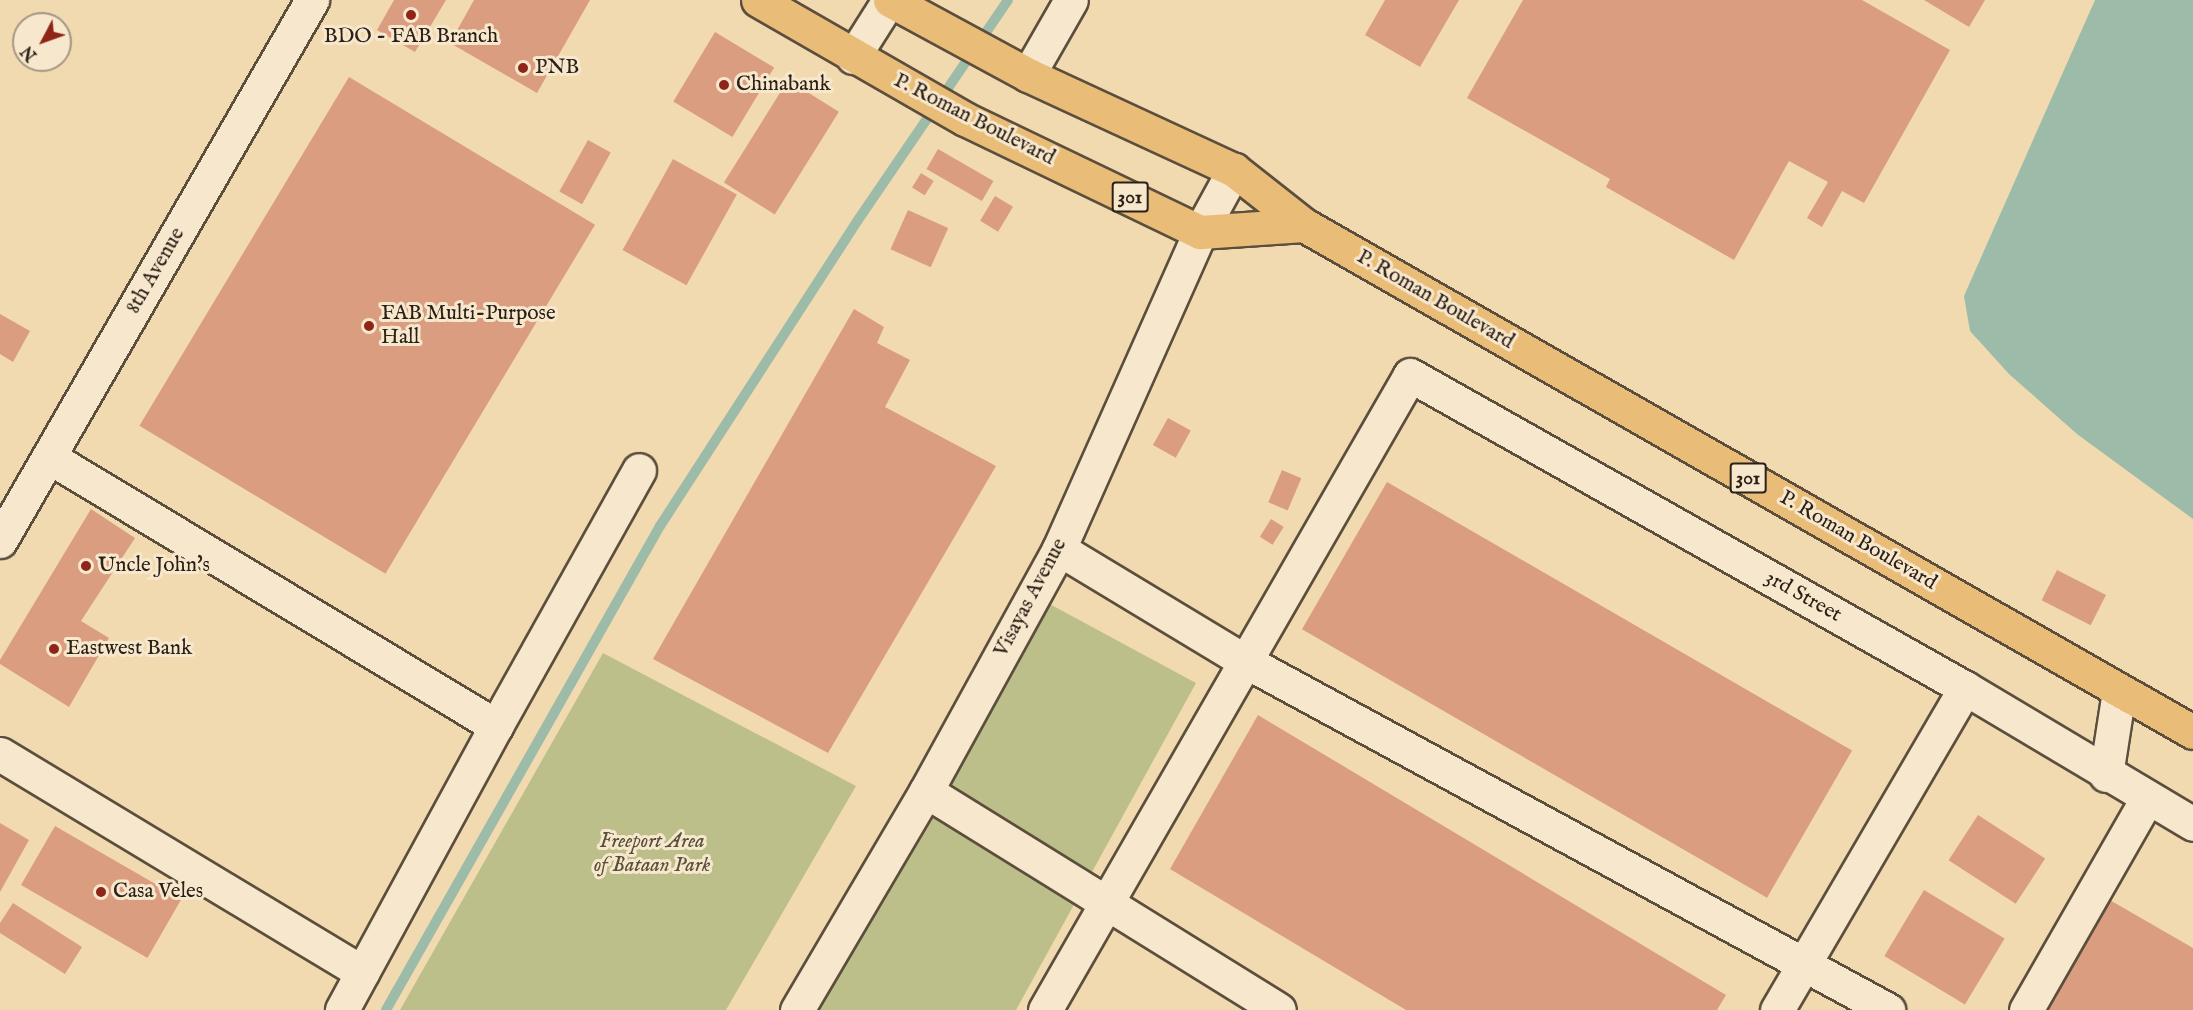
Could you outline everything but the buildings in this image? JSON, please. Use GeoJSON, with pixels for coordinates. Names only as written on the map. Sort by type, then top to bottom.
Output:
{"type":"FeatureCollection","features":[{"type":"Feature","properties":{"kind":"main road","name":"P. Roman Boulevard"},"geometry":{"type":"LineString","coordinates":[[758,0],[853,57],[965,119],[1200,232],[1304,225]]}},
{"type":"Feature","properties":{"kind":"main road","name":"P. Roman Boulevard"},"geometry":{"type":"LineString","coordinates":[[890,0],[932,20],[1028,75],[1234,170],[1304,225],[2193,732]]}},
{"type":"Feature","properties":{"kind":"street","name":"8th Avenue"},"geometry":{"type":"LineString","coordinates":[[0,542],[312,0]]}},
{"type":"Feature","properties":{"kind":"street"},"geometry":{"type":"LineString","coordinates":[[853,57],[890,0]]}},
{"type":"Feature","properties":{"kind":"street"},"geometry":{"type":"LineString","coordinates":[[1028,75],[1071,0]]}},
{"type":"Feature","properties":{"kind":"street","name":"Visayas Avenue"},"geometry":{"type":"LineString","coordinates":[[797,1010],[926,790],[1059,549],[1200,232],[1234,170]]}},
{"type":"Feature","properties":{"kind":"street","name":"3rd Street"},"geometry":{"type":"LineString","coordinates":[[1245,662],[1410,375],[1965,688],[2106,775],[2193,824]]}},
{"type":"Feature","properties":{"kind":"street"},"geometry":{"type":"LineString","coordinates":[[49,457],[496,726]]}},
{"type":"Feature","properties":{"kind":"street"},"geometry":{"type":"LineString","coordinates":[[342,1010],[496,726],[639,470]]}},
{"type":"Feature","properties":{"kind":"street"},"geometry":{"type":"LineString","coordinates":[[1059,549],[1245,662],[1888,1010]]}},
{"type":"Feature","properties":{"kind":"street"},"geometry":{"type":"LineString","coordinates":[[1045,1010],[1245,662]]}},
{"type":"Feature","properties":{"kind":"street"},"geometry":{"type":"LineString","coordinates":[[1777,1010],[1965,688]]}},
{"type":"Feature","properties":{"kind":"street"},"geometry":{"type":"LineString","coordinates":[[2106,775],[2119,691]]}},
{"type":"Feature","properties":{"kind":"street"},"geometry":{"type":"LineString","coordinates":[[0,754],[362,972]]}},
{"type":"Feature","properties":{"kind":"street"},"geometry":{"type":"LineString","coordinates":[[926,790],[1279,1010]]}},
{"type":"Feature","properties":{"kind":"street"},"geometry":{"type":"LineString","coordinates":[[2026,1010],[2147,799]]}},
{"type":"Feature","properties":{"kind":"green space"},"geometry":{"type":"Polygon","coordinates":[[[1044,601],[1196,683],[1016,1010],[812,1010],[1044,601]]]}},
{"type":"Feature","properties":{"kind":"green space","name":"Freeport Area of Bataan Park"},"geometry":{"type":"Polygon","coordinates":[[[603,653],[856,786],[726,1010],[400,1010],[603,653]]]}},
{"type":"Feature","properties":{"kind":"shaded area"},"geometry":{"type":"Polygon","coordinates":[[[2095,0],[2193,0],[2193,519],[2077,434],[2009,374],[1970,331],[1964,296],[2095,0]]]}},
{"type":"Feature","properties":{"kind":"waterway"},"geometry":{"type":"LineString","coordinates":[[386,1010],[660,526],[858,220],[1008,0]]}},
{"type":"Feature","properties":{"kind":"place","name":"BDO - FAB Branch"},"geometry":{"type":"Point","coordinates":[411,15]}},
{"type":"Feature","properties":{"kind":"place","name":"PNB"},"geometry":{"type":"Point","coordinates":[523,68]}},
{"type":"Feature","properties":{"kind":"place","name":"Chinabank"},"geometry":{"type":"Point","coordinates":[724,85]}},
{"type":"Feature","properties":{"kind":"place","name":"FAB Multi-Purpose Hall"},"geometry":{"type":"Point","coordinates":[369,326]}},
{"type":"Feature","properties":{"kind":"place","name":"Uncle John's"},"geometry":{"type":"Point","coordinates":[86,566]}},
{"type":"Feature","properties":{"kind":"place","name":"Eastwest Bank"},"geometry":{"type":"Point","coordinates":[54,649]}},
{"type":"Feature","properties":{"kind":"place","name":"Casa Veles"},"geometry":{"type":"Point","coordinates":[101,892]}}]}
